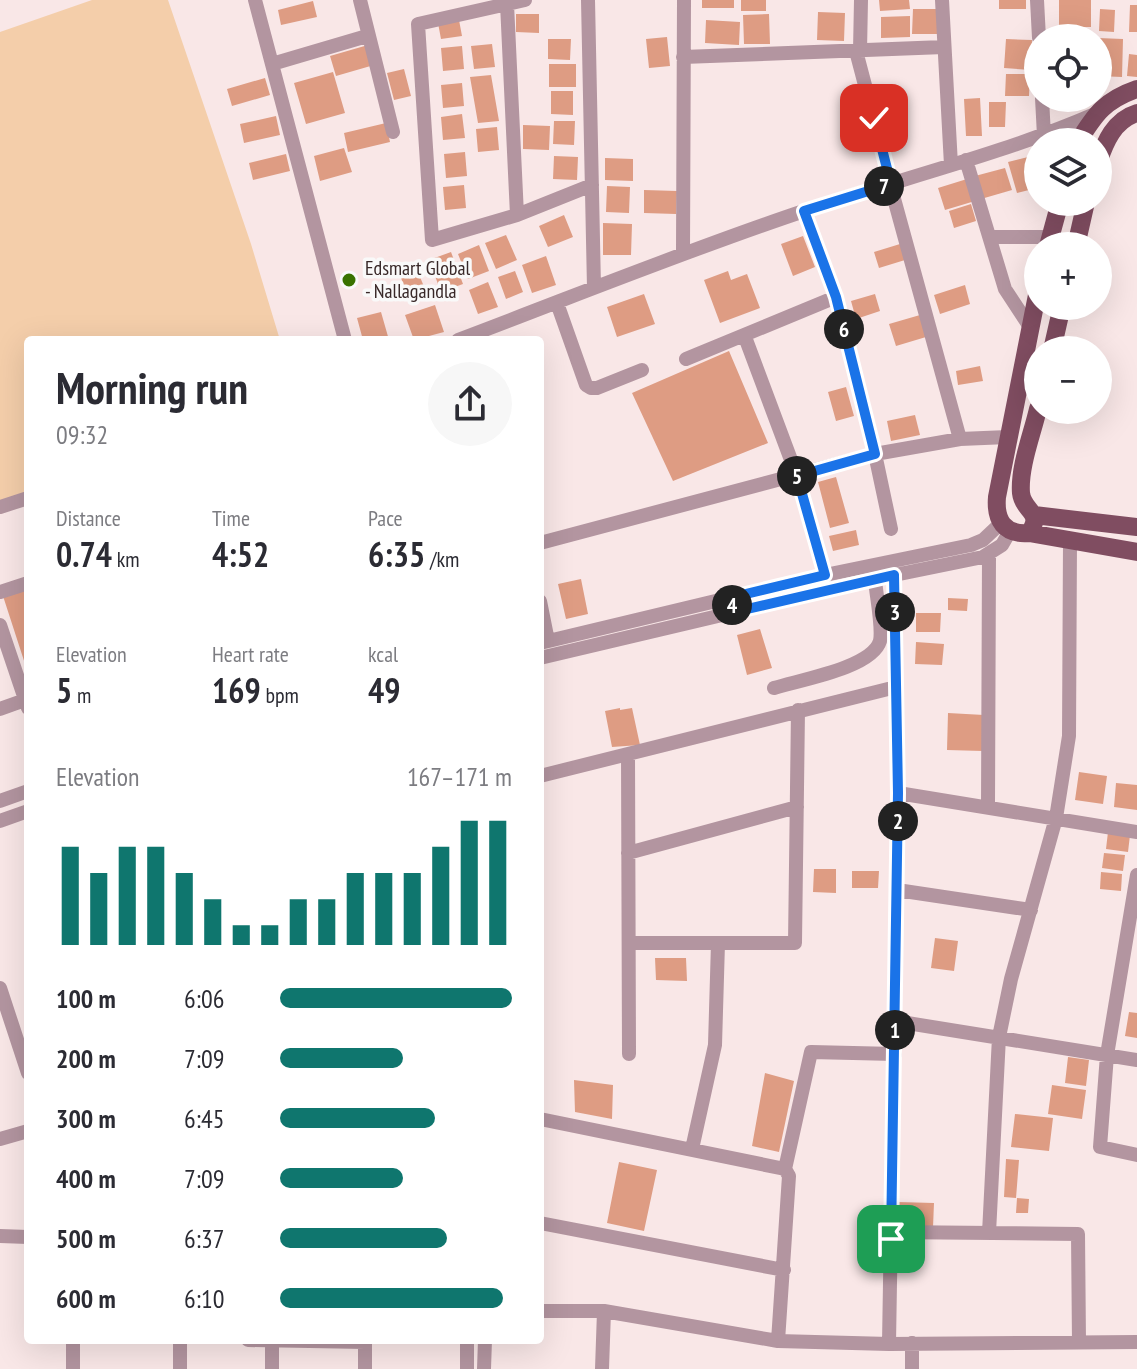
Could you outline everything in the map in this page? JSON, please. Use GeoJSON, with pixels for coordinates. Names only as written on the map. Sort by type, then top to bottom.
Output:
{"type":"FeatureCollection","features":[{"type":"Feature","properties":{"kind":"main road"},"geometry":{"type":"LineString","coordinates":[[1086,128],[1095,114],[1115,99],[1137,89]]}},
{"type":"Feature","properties":{"kind":"main road"},"geometry":{"type":"LineString","coordinates":[[1112,132],[1128,116],[1137,113]]}},
{"type":"Feature","properties":{"kind":"main road"},"geometry":{"type":"LineString","coordinates":[[1032,320],[997,497],[997,515],[1070,542],[1137,552]]}},
{"type":"Feature","properties":{"kind":"main road"},"geometry":{"type":"LineString","coordinates":[[1019,525],[1024,504],[1021,484],[1035,424]]}},
{"type":"Feature","properties":{"kind":"main road"},"geometry":{"type":"LineString","coordinates":[[1019,525],[1137,527]]}},
{"type":"Feature","properties":{"kind":"street"},"geometry":{"type":"LineString","coordinates":[[255,0],[344,336]]}},
{"type":"Feature","properties":{"kind":"street"},"geometry":{"type":"LineString","coordinates":[[360,0],[393,132]]}},
{"type":"Feature","properties":{"kind":"street"},"geometry":{"type":"LineString","coordinates":[[525,0],[418,24],[432,240],[517,215],[592,185]]}},
{"type":"Feature","properties":{"kind":"street"},"geometry":{"type":"LineString","coordinates":[[588,0],[594,288]]}},
{"type":"Feature","properties":{"kind":"street"},"geometry":{"type":"LineString","coordinates":[[683,252],[684,0]]}},
{"type":"Feature","properties":{"kind":"street"},"geometry":{"type":"LineString","coordinates":[[861,0],[858,51],[890,184],[960,439]]}},
{"type":"Feature","properties":{"kind":"street"},"geometry":{"type":"LineString","coordinates":[[942,0],[951,165]]}},
{"type":"Feature","properties":{"kind":"street"},"geometry":{"type":"LineString","coordinates":[[1037,0],[1038,24]]}},
{"type":"Feature","properties":{"kind":"street"},"geometry":{"type":"LineString","coordinates":[[507,4],[517,215]]}},
{"type":"Feature","properties":{"kind":"street"},"geometry":{"type":"LineString","coordinates":[[272,64],[367,36]]}},
{"type":"Feature","properties":{"kind":"street"},"geometry":{"type":"LineString","coordinates":[[683,57],[944,47]]}},
{"type":"Feature","properties":{"kind":"street"},"geometry":{"type":"LineString","coordinates":[[1062,128],[1095,114]]}},
{"type":"Feature","properties":{"kind":"street"},"geometry":{"type":"LineString","coordinates":[[469,336],[683,252],[1024,141]]}},
{"type":"Feature","properties":{"kind":"street"},"geometry":{"type":"LineString","coordinates":[[966,160],[1005,289],[1030,327]]}},
{"type":"Feature","properties":{"kind":"street"},"geometry":{"type":"LineString","coordinates":[[804,211],[836,297],[891,529]]}},
{"type":"Feature","properties":{"kind":"street"},"geometry":{"type":"LineString","coordinates":[[990,237],[1024,239]]}},
{"type":"Feature","properties":{"kind":"street"},"geometry":{"type":"LineString","coordinates":[[686,359],[836,297]]}},
{"type":"Feature","properties":{"kind":"street"},"geometry":{"type":"LineString","coordinates":[[557,303],[586,385],[597,388],[642,370]]}},
{"type":"Feature","properties":{"kind":"street"},"geometry":{"type":"LineString","coordinates":[[745,337],[797,476],[825,575]]}},
{"type":"Feature","properties":{"kind":"street"},"geometry":{"type":"LineString","coordinates":[[544,542],[875,454],[960,439],[1008,437]]}},
{"type":"Feature","properties":{"kind":"street"},"geometry":{"type":"LineString","coordinates":[[0,507],[24,499]]}},
{"type":"Feature","properties":{"kind":"street"},"geometry":{"type":"LineString","coordinates":[[544,642],[989,555],[1019,525]]}},
{"type":"Feature","properties":{"kind":"street"},"geometry":{"type":"LineString","coordinates":[[544,657],[731,605],[825,575],[971,545],[1019,525]]}},
{"type":"Feature","properties":{"kind":"street"},"geometry":{"type":"LineString","coordinates":[[989,1233],[999,1037],[1011,979],[1056,818],[1069,736],[1070,542]]}},
{"type":"Feature","properties":{"kind":"street"},"geometry":{"type":"LineString","coordinates":[[988,806],[989,555]]}},
{"type":"Feature","properties":{"kind":"street"},"geometry":{"type":"LineString","coordinates":[[889,1344],[898,793],[894,575]]}},
{"type":"Feature","properties":{"kind":"street"},"geometry":{"type":"LineString","coordinates":[[774,688],[859,662],[874,652],[880,639],[875,579]]}},
{"type":"Feature","properties":{"kind":"street"},"geometry":{"type":"LineString","coordinates":[[0,592],[24,584]]}},
{"type":"Feature","properties":{"kind":"street"},"geometry":{"type":"LineString","coordinates":[[0,625],[24,695]]}},
{"type":"Feature","properties":{"kind":"street"},"geometry":{"type":"LineString","coordinates":[[544,775],[896,687]]}},
{"type":"Feature","properties":{"kind":"street"},"geometry":{"type":"LineString","coordinates":[[0,709],[24,705]]}},
{"type":"Feature","properties":{"kind":"street"},"geometry":{"type":"LineString","coordinates":[[629,943],[795,943],[798,710]]}},
{"type":"Feature","properties":{"kind":"street"},"geometry":{"type":"LineString","coordinates":[[628,754],[629,1054]]}},
{"type":"Feature","properties":{"kind":"street"},"geometry":{"type":"LineString","coordinates":[[0,801],[24,792]]}},
{"type":"Feature","properties":{"kind":"street"},"geometry":{"type":"LineString","coordinates":[[898,793],[1137,832]]}},
{"type":"Feature","properties":{"kind":"street"},"geometry":{"type":"LineString","coordinates":[[628,853],[797,807]]}},
{"type":"Feature","properties":{"kind":"street"},"geometry":{"type":"LineString","coordinates":[[0,821],[24,812]]}},
{"type":"Feature","properties":{"kind":"street"},"geometry":{"type":"LineString","coordinates":[[1137,875],[1107,1055],[1100,1147],[1137,1155]]}},
{"type":"Feature","properties":{"kind":"street"},"geometry":{"type":"LineString","coordinates":[[897,890],[1031,910]]}},
{"type":"Feature","properties":{"kind":"street"},"geometry":{"type":"LineString","coordinates":[[692,1149],[715,1045],[718,943]]}},
{"type":"Feature","properties":{"kind":"street"},"geometry":{"type":"LineString","coordinates":[[0,988],[24,1061]]}},
{"type":"Feature","properties":{"kind":"street"},"geometry":{"type":"LineString","coordinates":[[895,1021],[1137,1060]]}},
{"type":"Feature","properties":{"kind":"street"},"geometry":{"type":"LineString","coordinates":[[778,1341],[789,1176],[785,1169],[811,1052],[895,1054]]}},
{"type":"Feature","properties":{"kind":"street"},"geometry":{"type":"LineString","coordinates":[[544,1120],[785,1169]]}},
{"type":"Feature","properties":{"kind":"street"},"geometry":{"type":"LineString","coordinates":[[0,1139],[24,1132]]}},
{"type":"Feature","properties":{"kind":"street"},"geometry":{"type":"LineString","coordinates":[[544,1224],[784,1270]]}},
{"type":"Feature","properties":{"kind":"street"},"geometry":{"type":"LineString","coordinates":[[891,1232],[1078,1234],[1079,1342]]}},
{"type":"Feature","properties":{"kind":"street"},"geometry":{"type":"LineString","coordinates":[[0,1236],[24,1237]]}},
{"type":"Feature","properties":{"kind":"street"},"geometry":{"type":"LineString","coordinates":[[544,1311],[604,1311],[778,1341],[889,1344],[1137,1342]]}},
{"type":"Feature","properties":{"kind":"street"},"geometry":{"type":"LineString","coordinates":[[602,1369],[604,1311]]}},
{"type":"Feature","properties":{"kind":"street"},"geometry":{"type":"LineString","coordinates":[[912,1343],[912,1369]]}},
{"type":"Feature","properties":{"kind":"street"},"geometry":{"type":"LineString","coordinates":[[73,1344],[73,1369]]}},
{"type":"Feature","properties":{"kind":"street"},"geometry":{"type":"LineString","coordinates":[[180,1344],[180,1369]]}},
{"type":"Feature","properties":{"kind":"street"},"geometry":{"type":"LineString","coordinates":[[272,1344],[272,1369]]}},
{"type":"Feature","properties":{"kind":"street"},"geometry":{"type":"LineString","coordinates":[[365,1344],[365,1369]]}},
{"type":"Feature","properties":{"kind":"street"},"geometry":{"type":"LineString","coordinates":[[467,1344],[467,1369]]}},
{"type":"Feature","properties":{"kind":"street"},"geometry":{"type":"LineString","coordinates":[[484,1369],[485,1344]]}},
{"type":"Feature","properties":{"kind":"shaded area"},"geometry":{"type":"Polygon","coordinates":[[[92,0],[168,0],[251,244],[279,336],[24,336],[24,505],[0,514],[0,32],[92,0]]]}},
{"type":"Feature","properties":{"kind":"building"},"geometry":{"type":"Polygon","coordinates":[[[702,0],[734,0],[734,8],[702,8],[702,0]]]}},
{"type":"Feature","properties":{"kind":"building"},"geometry":{"type":"Polygon","coordinates":[[[741,0],[766,0],[766,11],[741,11],[741,0]]]}},
{"type":"Feature","properties":{"kind":"building"},"geometry":{"type":"Polygon","coordinates":[[[879,0],[909,0],[910,9],[880,11],[879,0]]]}},
{"type":"Feature","properties":{"kind":"building"},"geometry":{"type":"Polygon","coordinates":[[[999,0],[1026,0],[1026,9],[999,9],[999,0]]]}},
{"type":"Feature","properties":{"kind":"building"},"geometry":{"type":"Polygon","coordinates":[[[1059,0],[1091,0],[1091,24],[1059,24],[1059,0]]]}},
{"type":"Feature","properties":{"kind":"building"},"geometry":{"type":"Polygon","coordinates":[[[313,1],[317,17],[281,25],[278,10],[313,1]]]}},
{"type":"Feature","properties":{"kind":"building"},"geometry":{"type":"Polygon","coordinates":[[[1130,5],[1137,5],[1137,32],[1129,32],[1130,5]]]}},
{"type":"Feature","properties":{"kind":"building"},"geometry":{"type":"Polygon","coordinates":[[[913,9],[940,9],[940,34],[912,34],[913,9]]]}},
{"type":"Feature","properties":{"kind":"building"},"geometry":{"type":"Polygon","coordinates":[[[1100,9],[1115,10],[1114,32],[1112,24],[1099,24],[1100,9]]]}},
{"type":"Feature","properties":{"kind":"building"},"geometry":{"type":"Polygon","coordinates":[[[818,12],[845,13],[844,41],[817,40],[818,12]]]}},
{"type":"Feature","properties":{"kind":"building"},"geometry":{"type":"Polygon","coordinates":[[[516,14],[539,14],[539,33],[516,32],[516,14]]]}},
{"type":"Feature","properties":{"kind":"building"},"geometry":{"type":"Polygon","coordinates":[[[769,14],[770,44],[744,44],[743,15],[769,14]]]}},
{"type":"Feature","properties":{"kind":"building"},"geometry":{"type":"Polygon","coordinates":[[[910,16],[910,37],[881,38],[881,17],[910,16]]]}},
{"type":"Feature","properties":{"kind":"building"},"geometry":{"type":"Polygon","coordinates":[[[459,20],[462,36],[441,39],[438,23],[459,20]]]}},
{"type":"Feature","properties":{"kind":"building"},"geometry":{"type":"Polygon","coordinates":[[[706,20],[740,22],[739,45],[705,43],[706,20]]]}},
{"type":"Feature","properties":{"kind":"building"},"geometry":{"type":"Polygon","coordinates":[[[667,37],[670,66],[649,68],[646,39],[667,37]]]}},
{"type":"Feature","properties":{"kind":"building"},"geometry":{"type":"Polygon","coordinates":[[[548,39],[571,39],[570,60],[548,59],[548,39]]]}},
{"type":"Feature","properties":{"kind":"building"},"geometry":{"type":"Polygon","coordinates":[[[1006,39],[1024,40],[1024,69],[1004,68],[1006,39]]]}},
{"type":"Feature","properties":{"kind":"building"},"geometry":{"type":"Polygon","coordinates":[[[1112,39],[1123,39],[1122,77],[1112,77],[1112,39]]]}},
{"type":"Feature","properties":{"kind":"building"},"geometry":{"type":"Polygon","coordinates":[[[492,44],[495,67],[474,69],[471,46],[492,44]]]}},
{"type":"Feature","properties":{"kind":"building"},"geometry":{"type":"Polygon","coordinates":[[[368,45],[374,65],[336,76],[330,56],[368,45]]]}},
{"type":"Feature","properties":{"kind":"building"},"geometry":{"type":"Polygon","coordinates":[[[462,46],[464,69],[443,71],[441,48],[462,46]]]}},
{"type":"Feature","properties":{"kind":"building"},"geometry":{"type":"Polygon","coordinates":[[[1129,54],[1137,55],[1137,77],[1127,76],[1129,54]]]}},
{"type":"Feature","properties":{"kind":"building"},"geometry":{"type":"Polygon","coordinates":[[[549,64],[576,64],[576,87],[549,87],[549,64]]]}},
{"type":"Feature","properties":{"kind":"building"},"geometry":{"type":"Polygon","coordinates":[[[404,69],[411,96],[394,100],[387,73],[404,69]]]}},
{"type":"Feature","properties":{"kind":"building"},"geometry":{"type":"Polygon","coordinates":[[[333,72],[345,113],[306,124],[294,83],[333,72]]]}},
{"type":"Feature","properties":{"kind":"building"},"geometry":{"type":"Polygon","coordinates":[[[1006,74],[1024,74],[1024,96],[1005,96],[1006,74]]]}},
{"type":"Feature","properties":{"kind":"building"},"geometry":{"type":"Polygon","coordinates":[[[491,75],[499,121],[478,123],[470,77],[491,75]]]}},
{"type":"Feature","properties":{"kind":"building"},"geometry":{"type":"Polygon","coordinates":[[[265,78],[270,95],[232,106],[227,89],[265,78]]]}},
{"type":"Feature","properties":{"kind":"building"},"geometry":{"type":"Polygon","coordinates":[[[462,83],[464,106],[443,108],[441,85],[462,83]]]}},
{"type":"Feature","properties":{"kind":"building"},"geometry":{"type":"Polygon","coordinates":[[[551,91],[573,91],[573,115],[551,114],[551,91]]]}},
{"type":"Feature","properties":{"kind":"building"},"geometry":{"type":"Polygon","coordinates":[[[980,98],[982,136],[966,136],[964,99],[980,98]]]}},
{"type":"Feature","properties":{"kind":"building"},"geometry":{"type":"Polygon","coordinates":[[[989,102],[1006,102],[1005,127],[989,127],[989,102]]]}},
{"type":"Feature","properties":{"kind":"building"},"geometry":{"type":"Polygon","coordinates":[[[462,114],[465,138],[443,140],[441,117],[462,114]]]}},
{"type":"Feature","properties":{"kind":"building"},"geometry":{"type":"Polygon","coordinates":[[[276,116],[280,135],[244,143],[240,124],[276,116]]]}},
{"type":"Feature","properties":{"kind":"building"},"geometry":{"type":"Polygon","coordinates":[[[554,121],[575,121],[574,145],[553,144],[554,121]]]}},
{"type":"Feature","properties":{"kind":"building"},"geometry":{"type":"Polygon","coordinates":[[[386,123],[390,142],[348,152],[344,133],[386,123]]]}},
{"type":"Feature","properties":{"kind":"building"},"geometry":{"type":"Polygon","coordinates":[[[523,125],[550,126],[549,150],[523,149],[523,125]]]}},
{"type":"Feature","properties":{"kind":"building"},"geometry":{"type":"Polygon","coordinates":[[[497,127],[499,150],[478,152],[476,129],[497,127]]]}},
{"type":"Feature","properties":{"kind":"building"},"geometry":{"type":"Polygon","coordinates":[[[344,148],[352,172],[320,181],[314,156],[344,148]]]}},
{"type":"Feature","properties":{"kind":"building"},"geometry":{"type":"Polygon","coordinates":[[[465,152],[467,176],[446,178],[444,154],[465,152]]]}},
{"type":"Feature","properties":{"kind":"building"},"geometry":{"type":"Polygon","coordinates":[[[286,154],[290,171],[253,180],[249,163],[286,154]]]}},
{"type":"Feature","properties":{"kind":"building"},"geometry":{"type":"Polygon","coordinates":[[[554,156],[578,157],[577,180],[553,179],[554,156]]]}},
{"type":"Feature","properties":{"kind":"building"},"geometry":{"type":"Polygon","coordinates":[[[605,158],[633,159],[633,181],[605,180],[605,158]]]}},
{"type":"Feature","properties":{"kind":"building"},"geometry":{"type":"Polygon","coordinates":[[[1024,158],[1024,191],[1017,193],[1008,162],[1024,158]]]}},
{"type":"Feature","properties":{"kind":"building"},"geometry":{"type":"Polygon","coordinates":[[[1005,168],[1012,190],[981,199],[975,176],[1005,168]]]}},
{"type":"Feature","properties":{"kind":"building"},"geometry":{"type":"Polygon","coordinates":[[[967,179],[975,201],[945,210],[938,188],[967,179]]]}},
{"type":"Feature","properties":{"kind":"building"},"geometry":{"type":"Polygon","coordinates":[[[464,185],[466,208],[445,210],[443,187],[464,185]]]}},
{"type":"Feature","properties":{"kind":"building"},"geometry":{"type":"Polygon","coordinates":[[[607,186],[630,187],[629,213],[606,212],[607,186]]]}},
{"type":"Feature","properties":{"kind":"building"},"geometry":{"type":"Polygon","coordinates":[[[644,190],[677,191],[676,214],[644,213],[644,190]]]}},
{"type":"Feature","properties":{"kind":"building"},"geometry":{"type":"Polygon","coordinates":[[[971,204],[976,221],[954,228],[949,211],[971,204]]]}},
{"type":"Feature","properties":{"kind":"building"},"geometry":{"type":"Polygon","coordinates":[[[564,215],[573,237],[548,247],[539,226],[564,215]]]}},
{"type":"Feature","properties":{"kind":"building"},"geometry":{"type":"Polygon","coordinates":[[[603,223],[632,224],[631,255],[603,255],[603,223]]]}},
{"type":"Feature","properties":{"kind":"building"},"geometry":{"type":"Polygon","coordinates":[[[506,235],[517,260],[496,269],[485,243],[506,235]]]}},
{"type":"Feature","properties":{"kind":"building"},"geometry":{"type":"Polygon","coordinates":[[[803,236],[815,267],[793,276],[781,244],[803,236]]]}},
{"type":"Feature","properties":{"kind":"building"},"geometry":{"type":"Polygon","coordinates":[[[900,244],[905,260],[879,268],[874,252],[900,244]]]}},
{"type":"Feature","properties":{"kind":"building"},"geometry":{"type":"Polygon","coordinates":[[[479,245],[489,271],[468,279],[458,254],[479,245]]]}},
{"type":"Feature","properties":{"kind":"building"},"geometry":{"type":"Polygon","coordinates":[[[451,252],[463,284],[441,292],[429,260],[451,252]]]}},
{"type":"Feature","properties":{"kind":"building"},"geometry":{"type":"Polygon","coordinates":[[[546,256],[556,285],[532,293],[522,265],[546,256]]]}},
{"type":"Feature","properties":{"kind":"building"},"geometry":{"type":"Polygon","coordinates":[[[515,271],[523,292],[506,299],[498,277],[515,271]]]}},
{"type":"Feature","properties":{"kind":"building"},"geometry":{"type":"Polygon","coordinates":[[[728,271],[731,280],[747,274],[760,308],[720,323],[704,280],[728,271]]]}},
{"type":"Feature","properties":{"kind":"building"},"geometry":{"type":"Polygon","coordinates":[[[418,272],[427,294],[410,301],[401,278],[418,272]]]}},
{"type":"Feature","properties":{"kind":"building"},"geometry":{"type":"Polygon","coordinates":[[[488,282],[498,307],[478,314],[469,290],[488,282]]]}},
{"type":"Feature","properties":{"kind":"building"},"geometry":{"type":"Polygon","coordinates":[[[965,285],[970,304],[940,314],[934,295],[965,285]]]}},
{"type":"Feature","properties":{"kind":"building"},"geometry":{"type":"Polygon","coordinates":[[[644,294],[655,324],[617,337],[607,307],[644,294]]]}},
{"type":"Feature","properties":{"kind":"building"},"geometry":{"type":"Polygon","coordinates":[[[875,294],[880,311],[856,319],[851,301],[875,294]]]}},
{"type":"Feature","properties":{"kind":"building"},"geometry":{"type":"Polygon","coordinates":[[[435,305],[444,332],[413,336],[405,315],[435,305]]]}},
{"type":"Feature","properties":{"kind":"building"},"geometry":{"type":"Polygon","coordinates":[[[381,312],[388,336],[362,336],[357,318],[381,312]]]}},
{"type":"Feature","properties":{"kind":"building"},"geometry":{"type":"Polygon","coordinates":[[[920,315],[926,337],[896,346],[889,324],[920,315]]]}},
{"type":"Feature","properties":{"kind":"building"},"geometry":{"type":"Polygon","coordinates":[[[729,351],[768,443],[673,481],[632,393],[729,351]]]}},
{"type":"Feature","properties":{"kind":"building"},"geometry":{"type":"Polygon","coordinates":[[[980,366],[983,381],[958,385],[956,371],[980,366]]]}},
{"type":"Feature","properties":{"kind":"building"},"geometry":{"type":"Polygon","coordinates":[[[846,387],[854,416],[836,421],[828,392],[846,387]]]}},
{"type":"Feature","properties":{"kind":"building"},"geometry":{"type":"Polygon","coordinates":[[[915,415],[920,435],[891,441],[887,421],[915,415]]]}},
{"type":"Feature","properties":{"kind":"building"},"geometry":{"type":"Polygon","coordinates":[[[836,477],[849,523],[830,528],[818,482],[836,477]]]}},
{"type":"Feature","properties":{"kind":"building"},"geometry":{"type":"Polygon","coordinates":[[[856,530],[859,545],[833,551],[829,536],[856,530]]]}},
{"type":"Feature","properties":{"kind":"building"},"geometry":{"type":"Polygon","coordinates":[[[581,579],[588,614],[566,619],[558,584],[581,579]]]}},
{"type":"Feature","properties":{"kind":"building"},"geometry":{"type":"Polygon","coordinates":[[[24,589],[24,661],[3,596],[24,589]]]}},
{"type":"Feature","properties":{"kind":"building"},"geometry":{"type":"Polygon","coordinates":[[[948,598],[968,599],[967,611],[948,610],[948,598]]]}},
{"type":"Feature","properties":{"kind":"building"},"geometry":{"type":"Polygon","coordinates":[[[916,613],[941,613],[940,632],[916,632],[916,613]]]}},
{"type":"Feature","properties":{"kind":"building"},"geometry":{"type":"Polygon","coordinates":[[[760,629],[772,668],[747,675],[737,635],[760,629]]]}},
{"type":"Feature","properties":{"kind":"building"},"geometry":{"type":"Polygon","coordinates":[[[916,642],[944,644],[942,665],[915,664],[916,642]]]}},
{"type":"Feature","properties":{"kind":"building"},"geometry":{"type":"Polygon","coordinates":[[[632,708],[640,745],[612,747],[605,711],[632,708]]]}},
{"type":"Feature","properties":{"kind":"building"},"geometry":{"type":"Polygon","coordinates":[[[948,713],[984,715],[983,751],[947,750],[948,713]]]}},
{"type":"Feature","properties":{"kind":"building"},"geometry":{"type":"Polygon","coordinates":[[[1079,772],[1107,776],[1103,804],[1075,800],[1079,772]]]}},
{"type":"Feature","properties":{"kind":"building"},"geometry":{"type":"Polygon","coordinates":[[[1116,783],[1137,785],[1137,810],[1114,807],[1116,783]]]}},
{"type":"Feature","properties":{"kind":"building"},"geometry":{"type":"Polygon","coordinates":[[[1108,832],[1130,835],[1128,852],[1106,849],[1108,832]]]}},
{"type":"Feature","properties":{"kind":"building"},"geometry":{"type":"Polygon","coordinates":[[[1104,853],[1125,855],[1123,871],[1102,868],[1104,853]]]}},
{"type":"Feature","properties":{"kind":"building"},"geometry":{"type":"Polygon","coordinates":[[[814,869],[836,869],[836,893],[813,892],[814,869]]]}},
{"type":"Feature","properties":{"kind":"building"},"geometry":{"type":"Polygon","coordinates":[[[852,871],[879,871],[878,888],[852,888],[852,871]]]}},
{"type":"Feature","properties":{"kind":"building"},"geometry":{"type":"Polygon","coordinates":[[[1101,872],[1122,874],[1121,891],[1100,889],[1101,872]]]}},
{"type":"Feature","properties":{"kind":"building"},"geometry":{"type":"Polygon","coordinates":[[[935,938],[958,941],[954,971],[931,968],[935,938]]]}},
{"type":"Feature","properties":{"kind":"building"},"geometry":{"type":"Polygon","coordinates":[[[655,958],[686,958],[687,981],[656,980],[655,958]]]}},
{"type":"Feature","properties":{"kind":"building"},"geometry":{"type":"Polygon","coordinates":[[[1129,1012],[1137,1013],[1137,1038],[1125,1036],[1129,1012]]]}},
{"type":"Feature","properties":{"kind":"building"},"geometry":{"type":"Polygon","coordinates":[[[1068,1057],[1089,1060],[1086,1086],[1065,1083],[1068,1057]]]}},
{"type":"Feature","properties":{"kind":"building"},"geometry":{"type":"Polygon","coordinates":[[[765,1073],[794,1081],[779,1152],[752,1146],[765,1073]]]}},
{"type":"Feature","properties":{"kind":"building"},"geometry":{"type":"Polygon","coordinates":[[[574,1080],[613,1085],[612,1119],[575,1112],[574,1080]]]}},
{"type":"Feature","properties":{"kind":"building"},"geometry":{"type":"Polygon","coordinates":[[[1052,1085],[1086,1090],[1082,1119],[1048,1114],[1052,1085]]]}},
{"type":"Feature","properties":{"kind":"building"},"geometry":{"type":"Polygon","coordinates":[[[1015,1114],[1053,1118],[1049,1151],[1011,1147],[1015,1114]]]}},
{"type":"Feature","properties":{"kind":"building"},"geometry":{"type":"Polygon","coordinates":[[[1006,1159],[1019,1160],[1016,1198],[1004,1197],[1006,1159]]]}},
{"type":"Feature","properties":{"kind":"building"},"geometry":{"type":"Polygon","coordinates":[[[619,1162],[657,1170],[644,1231],[607,1223],[619,1162]]]}},
{"type":"Feature","properties":{"kind":"building"},"geometry":{"type":"Polygon","coordinates":[[[1017,1198],[1029,1199],[1028,1213],[1016,1213],[1017,1198]]]}},
{"type":"Feature","properties":{"kind":"building"},"geometry":{"type":"Polygon","coordinates":[[[898,1202],[934,1203],[933,1227],[897,1226],[898,1202]]]}},
{"type":"Feature","properties":{"kind":"place","name":"Edsmart Global - Nallagandla"},"geometry":{"type":"Point","coordinates":[349,280]}},
{"type":"Feature","properties":{"kind":"route"},"geometry":{"type":"LineString","coordinates":[[874,118],[891,184],[804,211],[836,297],[875,454],[797,476],[825,575],[729,598],[734,612],[894,575],[898,793],[891,1239]]}}]}
